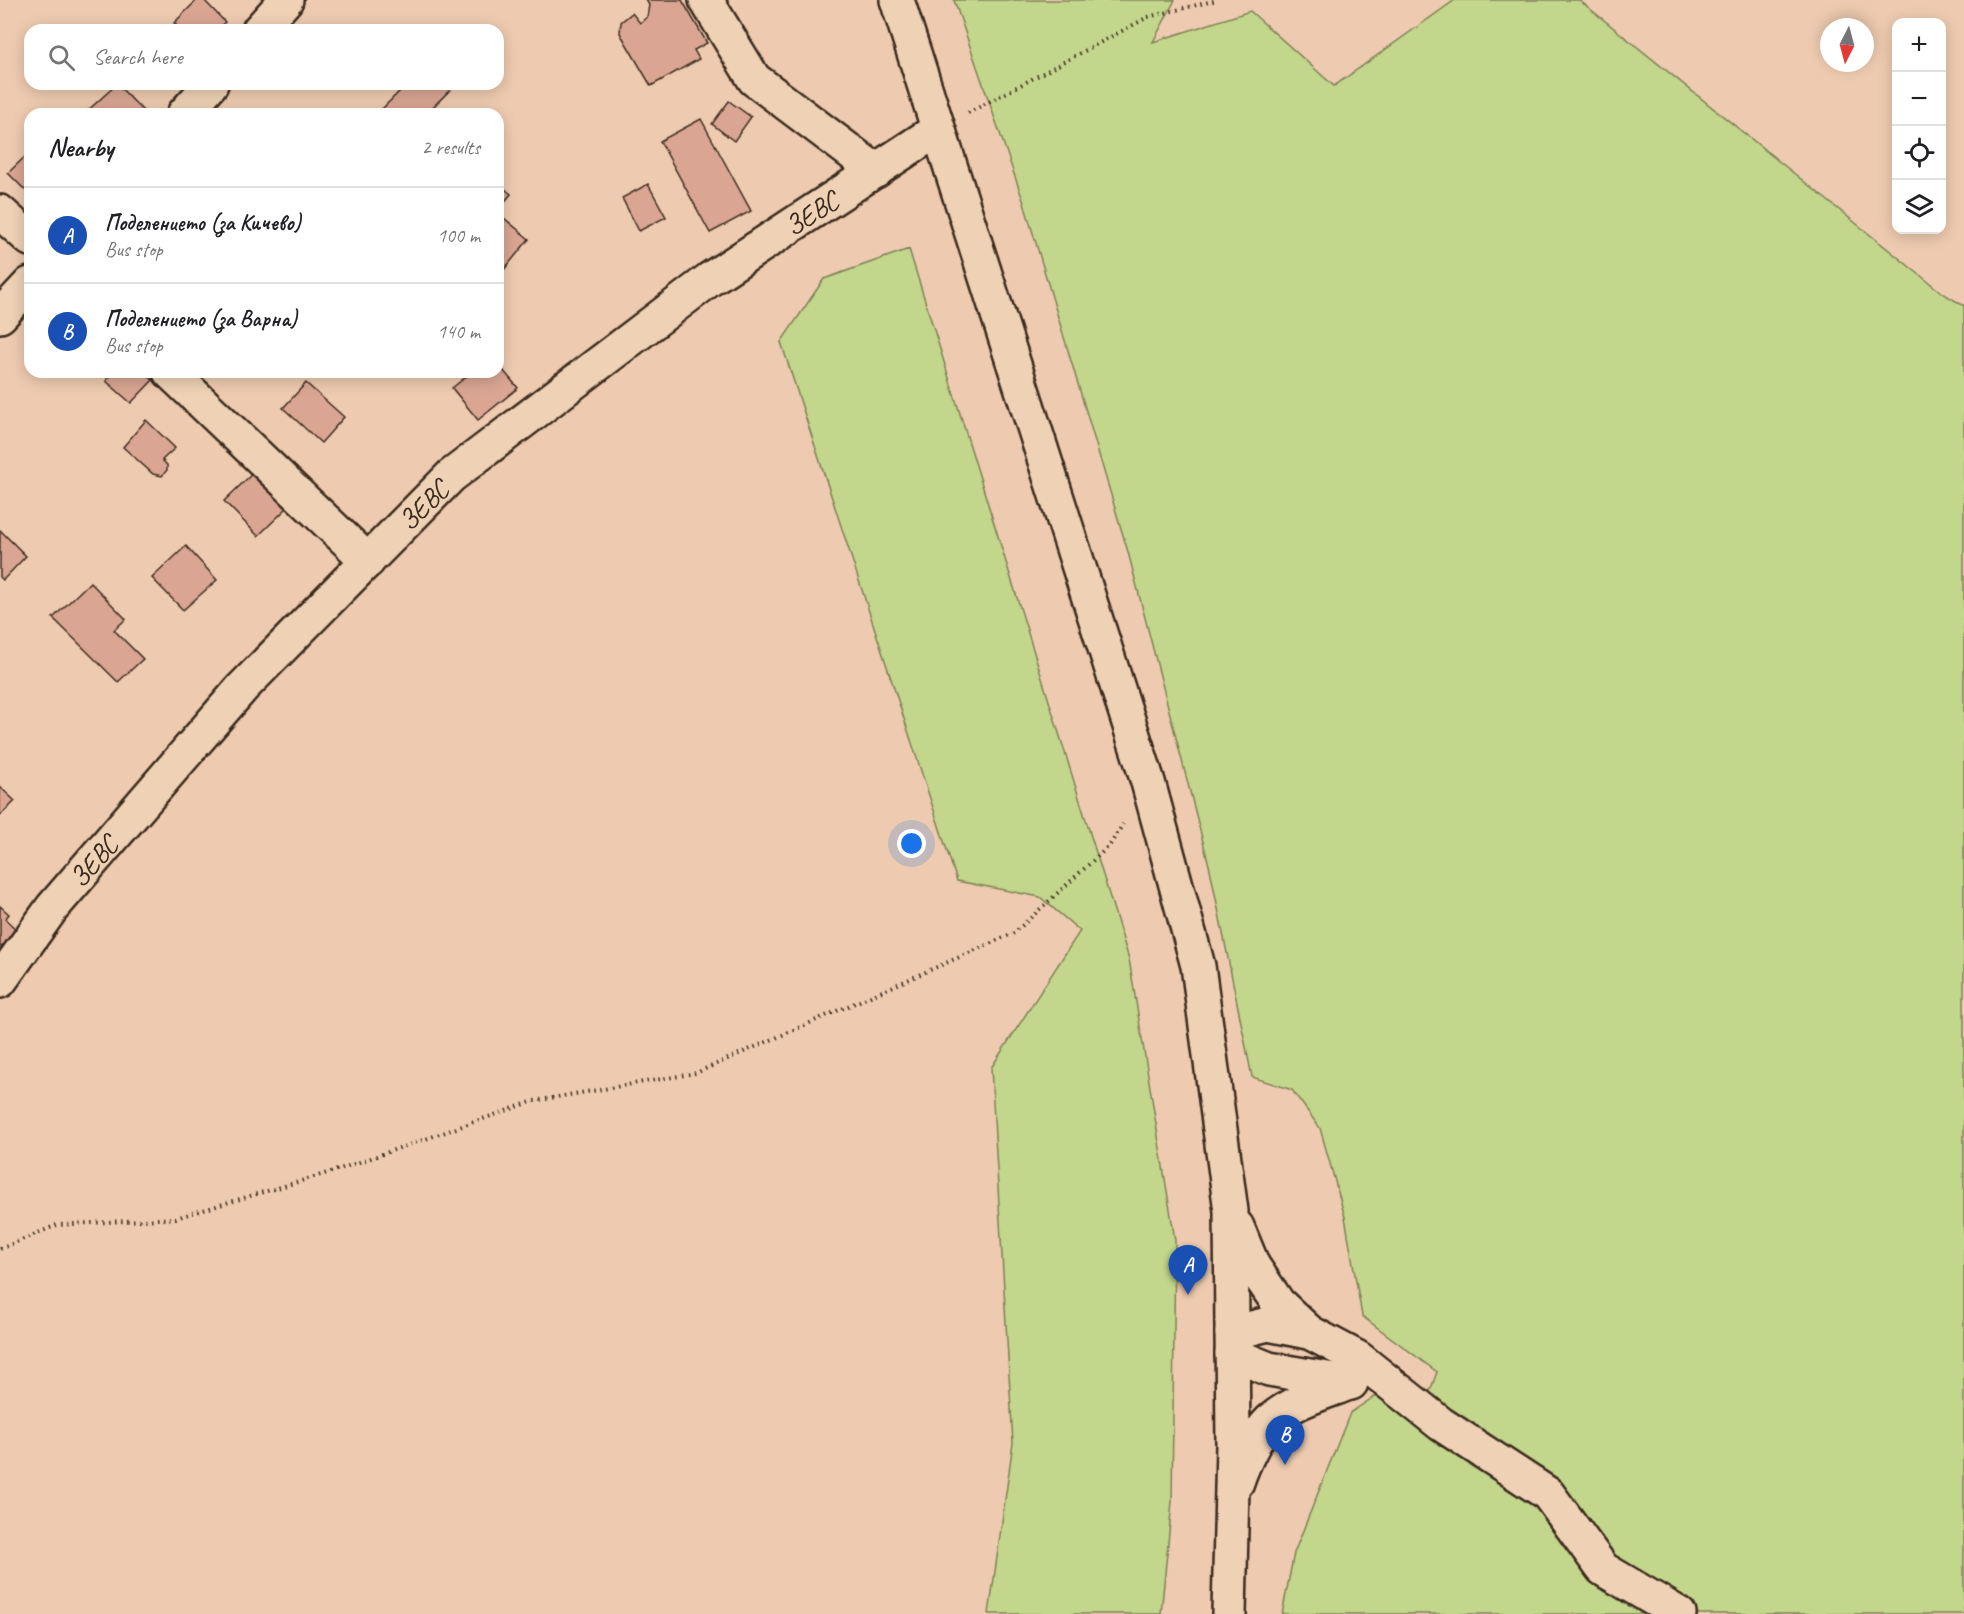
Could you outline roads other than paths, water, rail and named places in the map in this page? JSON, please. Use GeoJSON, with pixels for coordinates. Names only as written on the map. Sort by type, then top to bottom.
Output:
{"type":"FeatureCollection","features":[{"type":"Feature","properties":{"kind":"street"},"geometry":{"type":"LineString","coordinates":[[264,24],[286,0]]}},
{"type":"Feature","properties":{"kind":"street"},"geometry":{"type":"LineString","coordinates":[[706,0],[754,80],[876,171]]}},
{"type":"Feature","properties":{"kind":"street"},"geometry":{"type":"LineString","coordinates":[[897,0],[1148,782],[1198,966],[1231,1211],[1232,1498],[1229,1614]]}},
{"type":"Feature","properties":{"kind":"street"},"geometry":{"type":"LineString","coordinates":[[189,108],[206,90]]}},
{"type":"Feature","properties":{"kind":"street","name":"ЗЕВС"},"geometry":{"type":"LineString","coordinates":[[0,981],[52,908],[242,688],[451,476],[710,279],[938,130]]}},
{"type":"Feature","properties":{"kind":"street"},"geometry":{"type":"LineString","coordinates":[[0,212],[24,234]]}},
{"type":"Feature","properties":{"kind":"street"},"geometry":{"type":"LineString","coordinates":[[0,316],[24,290]]}},
{"type":"Feature","properties":{"kind":"street"},"geometry":{"type":"LineString","coordinates":[[176,378],[368,561]]}},
{"type":"Feature","properties":{"kind":"street"},"geometry":{"type":"LineString","coordinates":[[1231,1211],[1253,1266],[1278,1304],[1309,1332],[1358,1358],[1441,1424],[1548,1494],[1603,1569],[1679,1614]]}},
{"type":"Feature","properties":{"kind":"street"},"geometry":{"type":"LineString","coordinates":[[1232,1344],[1268,1324],[1309,1332]]}},
{"type":"Feature","properties":{"kind":"street"},"geometry":{"type":"LineString","coordinates":[[1232,1344],[1269,1369],[1400,1391]]}},
{"type":"Feature","properties":{"kind":"street"},"geometry":{"type":"LineString","coordinates":[[1232,1498],[1244,1461],[1269,1422],[1298,1403],[1349,1383]]}},
{"type":"Feature","properties":{"kind":"place","name":"Поделението (за Кичево)"},"geometry":{"type":"Point","coordinates":[1188,1295]}},
{"type":"Feature","properties":{"kind":"place","name":"Поделението (за Варна)"},"geometry":{"type":"Point","coordinates":[1285,1465]}}]}
